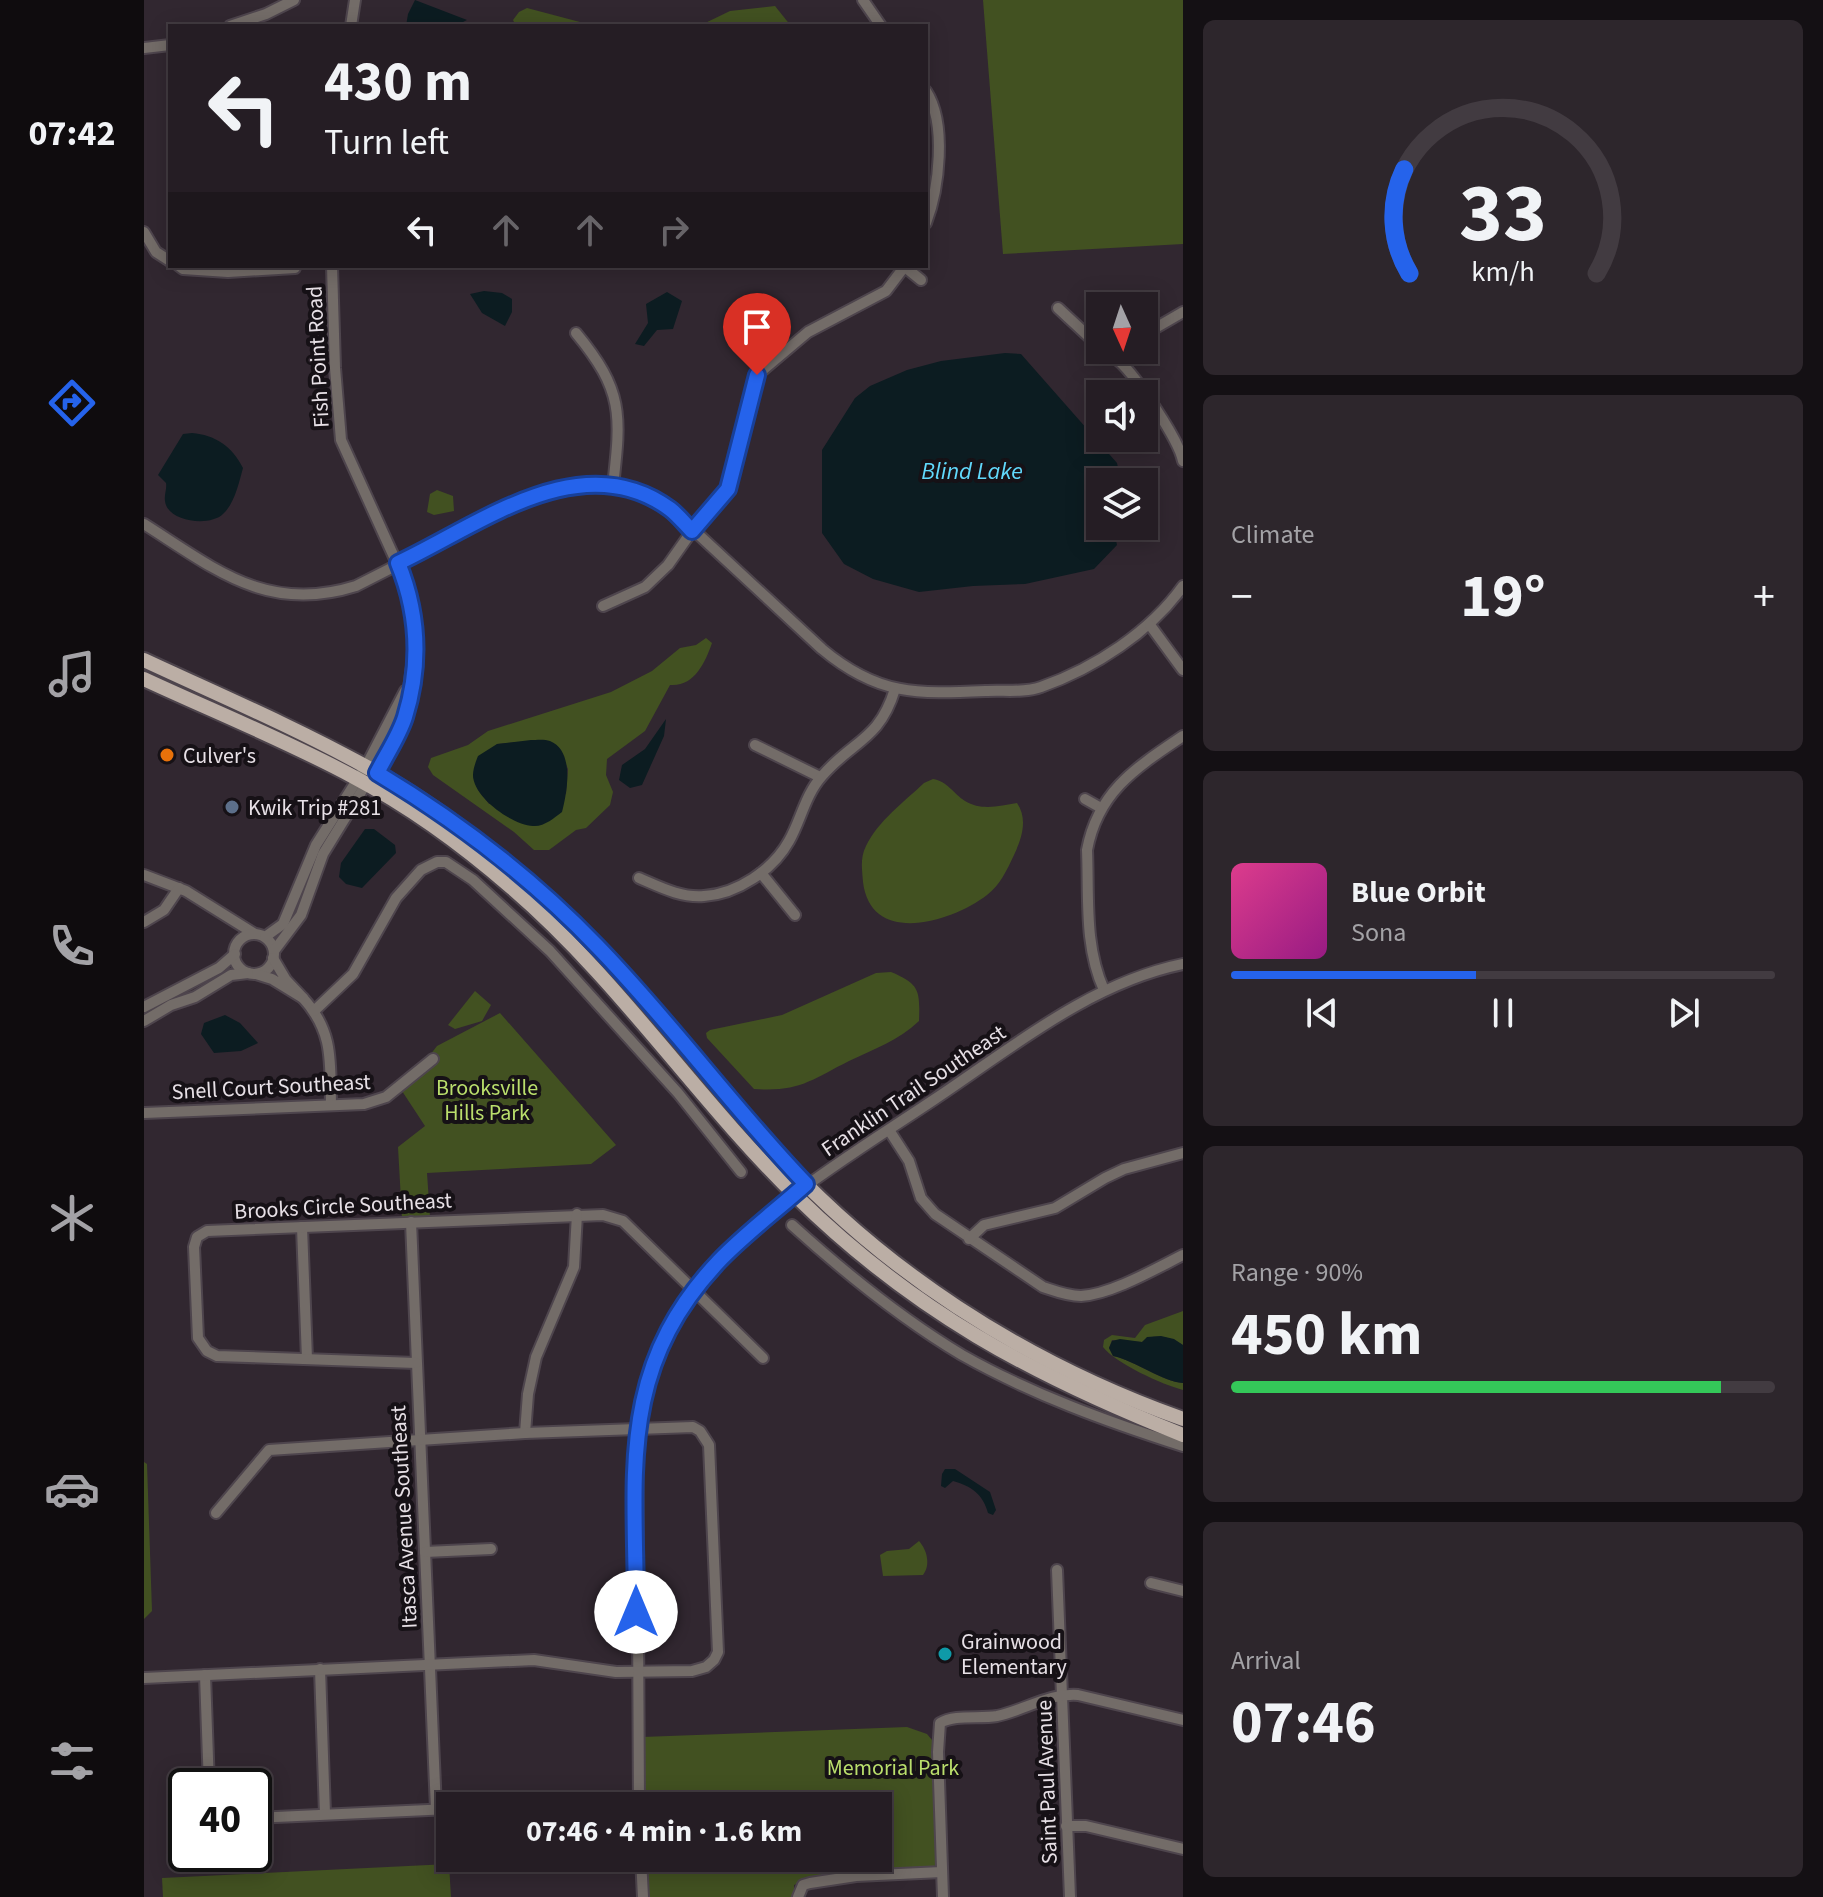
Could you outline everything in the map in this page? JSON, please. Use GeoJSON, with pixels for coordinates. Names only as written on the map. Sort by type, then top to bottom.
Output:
{"type":"FeatureCollection","features":[{"type":"Feature","properties":{"kind":"main road"},"geometry":{"type":"LineString","coordinates":[[144,660],[304,734],[371,769],[464,830],[519,874],[597,946],[806,1184],[907,1273],[983,1326],[1092,1383],[1183,1419]]}},
{"type":"Feature","properties":{"kind":"main road"},"geometry":{"type":"LineString","coordinates":[[144,679],[361,781],[456,843],[536,909],[609,984],[794,1195],[889,1278],[976,1338],[1087,1395],[1183,1435]]}},
{"type":"Feature","properties":{"kind":"street"},"geometry":{"type":"LineString","coordinates":[[236,24],[294,0]]}},
{"type":"Feature","properties":{"kind":"street"},"geometry":{"type":"LineString","coordinates":[[351,24],[355,0]]}},
{"type":"Feature","properties":{"kind":"street"},"geometry":{"type":"LineString","coordinates":[[863,0],[880,24]]}},
{"type":"Feature","properties":{"kind":"street"},"geometry":{"type":"LineString","coordinates":[[144,48],[168,45]]}},
{"type":"Feature","properties":{"kind":"street"},"geometry":{"type":"LineString","coordinates":[[928,94],[938,140],[935,191],[928,216]]}},
{"type":"Feature","properties":{"kind":"street"},"geometry":{"type":"LineString","coordinates":[[144,232],[156,252],[168,260]]}},
{"type":"Feature","properties":{"kind":"street"},"geometry":{"type":"LineString","coordinates":[[182,268],[295,268]]}},
{"type":"Feature","properties":{"kind":"street","name":"Fish Point Road"},"geometry":{"type":"LineString","coordinates":[[260,936],[277,930],[289,914],[316,845],[405,718],[413,670],[415,615],[409,590],[341,440],[332,268]]}},
{"type":"Feature","properties":{"kind":"street"},"geometry":{"type":"LineString","coordinates":[[603,606],[645,587],[668,565],[728,489],[757,375],[808,332],[886,291],[903,268]]}},
{"type":"Feature","properties":{"kind":"street"},"geometry":{"type":"LineString","coordinates":[[907,268],[921,280]]}},
{"type":"Feature","properties":{"kind":"street"},"geometry":{"type":"LineString","coordinates":[[1058,308],[1086,334]]}},
{"type":"Feature","properties":{"kind":"street"},"geometry":{"type":"LineString","coordinates":[[1158,327],[1183,312]]}},
{"type":"Feature","properties":{"kind":"street"},"geometry":{"type":"LineString","coordinates":[[576,333],[598,359],[613,388],[620,421],[613,486]]}},
{"type":"Feature","properties":{"kind":"street"},"geometry":{"type":"LineString","coordinates":[[1121,364],[1183,456]]}},
{"type":"Feature","properties":{"kind":"street"},"geometry":{"type":"LineString","coordinates":[[144,524],[223,575],[266,592],[301,596],[340,591],[372,579],[539,493],[574,484],[613,486],[645,495],[671,509],[834,659],[863,677],[895,689],[930,694],[1039,688],[1096,661],[1150,625],[1183,586]]}},
{"type":"Feature","properties":{"kind":"street"},"geometry":{"type":"LineString","coordinates":[[1150,625],[1183,670]]}},
{"type":"Feature","properties":{"kind":"street"},"geometry":{"type":"LineString","coordinates":[[639,878],[675,893],[704,896],[733,889],[761,873],[788,842],[799,813],[820,777],[872,734],[889,710],[895,689]]}},
{"type":"Feature","properties":{"kind":"street"},"geometry":{"type":"LineString","coordinates":[[1104,990],[1091,956],[1087,850],[1101,808],[1127,776],[1183,736]]}},
{"type":"Feature","properties":{"kind":"street"},"geometry":{"type":"LineString","coordinates":[[755,745],[820,777]]}},
{"type":"Feature","properties":{"kind":"street","name":"Fish Point Road"},"geometry":{"type":"LineString","coordinates":[[274,955],[301,915],[323,854],[361,781]]}},
{"type":"Feature","properties":{"kind":"street"},"geometry":{"type":"LineString","coordinates":[[1085,799],[1101,808]]}},
{"type":"Feature","properties":{"kind":"street"},"geometry":{"type":"LineString","coordinates":[[314,1011],[353,974],[396,898],[421,870],[437,862],[446,862],[473,880],[550,951],[678,1093],[741,1172]]}},
{"type":"Feature","properties":{"kind":"street"},"geometry":{"type":"LineString","coordinates":[[761,873],[795,915]]}},
{"type":"Feature","properties":{"kind":"street"},"geometry":{"type":"LineString","coordinates":[[144,875],[179,888],[260,936],[286,980],[314,1011],[328,1040],[331,1105]]}},
{"type":"Feature","properties":{"kind":"street"},"geometry":{"type":"LineString","coordinates":[[144,922],[164,910],[179,888]]}},
{"type":"Feature","properties":{"kind":"street"},"geometry":{"type":"LineString","coordinates":[[234,922],[238,965],[272,979],[303,998]]}},
{"type":"Feature","properties":{"kind":"street"},"geometry":{"type":"LineString","coordinates":[[144,1007],[219,968],[241,940],[260,936]]}},
{"type":"Feature","properties":{"kind":"street"},"geometry":{"type":"LineString","coordinates":[[144,1021],[171,1005],[195,997],[231,975],[267,969],[274,955]]}},
{"type":"Feature","properties":{"kind":"street","name":"Franklin Trail Southeast"},"geometry":{"type":"LineString","coordinates":[[639,1792],[637,1427],[643,1394],[659,1349],[674,1319],[694,1290],[758,1222],[806,1184],[1074,1007],[1140,974],[1183,964]]}},
{"type":"Feature","properties":{"kind":"street","name":"Snell Court Southeast"},"geometry":{"type":"LineString","coordinates":[[144,1113],[364,1104],[386,1097],[433,1059]]}},
{"type":"Feature","properties":{"kind":"street"},"geometry":{"type":"LineString","coordinates":[[889,1130],[909,1161],[921,1198],[935,1214],[1043,1287],[1081,1296],[1104,1291],[1183,1255]]}},
{"type":"Feature","properties":{"kind":"street"},"geometry":{"type":"LineString","coordinates":[[969,1239],[984,1225],[1055,1208],[1124,1169],[1183,1153]]}},
{"type":"Feature","properties":{"kind":"street"},"geometry":{"type":"LineString","coordinates":[[525,1433],[528,1394],[536,1357],[574,1267],[577,1214]]}},
{"type":"Feature","properties":{"kind":"street","name":"Brooks Circle Southeast"},"geometry":{"type":"LineString","coordinates":[[416,1363],[217,1356],[207,1351],[198,1338],[194,1247],[197,1237],[207,1231],[603,1215],[623,1221],[763,1358]]}},
{"type":"Feature","properties":{"kind":"street","name":"Itasca Avenue Southeast"},"geometry":{"type":"LineString","coordinates":[[411,1222],[436,1809]]}},
{"type":"Feature","properties":{"kind":"street"},"geometry":{"type":"LineString","coordinates":[[792,1225],[856,1282],[964,1356],[1085,1412],[1183,1446]]}},
{"type":"Feature","properties":{"kind":"street"},"geometry":{"type":"LineString","coordinates":[[302,1227],[307,1359]]}},
{"type":"Feature","properties":{"kind":"street"},"geometry":{"type":"LineString","coordinates":[[144,1678],[534,1660],[589,1670],[637,1673],[692,1671],[706,1667],[718,1652],[709,1445],[700,1431],[684,1426],[269,1450],[216,1513]]}},
{"type":"Feature","properties":{"kind":"street"},"geometry":{"type":"LineString","coordinates":[[425,1552],[491,1549]]}},
{"type":"Feature","properties":{"kind":"street","name":"Saint Paul Avenue"},"geometry":{"type":"LineString","coordinates":[[1057,1570],[1070,1897]]}},
{"type":"Feature","properties":{"kind":"street"},"geometry":{"type":"LineString","coordinates":[[1151,1583],[1183,1591]]}},
{"type":"Feature","properties":{"kind":"street"},"geometry":{"type":"LineString","coordinates":[[320,1669],[325,1814]]}},
{"type":"Feature","properties":{"kind":"street"},"geometry":{"type":"LineString","coordinates":[[205,1675],[208,1768]]}},
{"type":"Feature","properties":{"kind":"street"},"geometry":{"type":"LineString","coordinates":[[943,1897],[940,1723],[947,1719],[998,1715],[1062,1694],[1183,1720]]}},
{"type":"Feature","properties":{"kind":"street"},"geometry":{"type":"LineString","coordinates":[[272,1817],[436,1809]]}},
{"type":"Feature","properties":{"kind":"street"},"geometry":{"type":"LineString","coordinates":[[1066,1826],[1086,1826],[1183,1849]]}},
{"type":"Feature","properties":{"kind":"street"},"geometry":{"type":"LineString","coordinates":[[642,1872],[643,1897]]}},
{"type":"Feature","properties":{"kind":"street"},"geometry":{"type":"LineString","coordinates":[[798,1897],[803,1885],[810,1883],[856,1876],[942,1872]]}},
{"type":"Feature","properties":{"kind":"green space"},"geometry":{"type":"Polygon","coordinates":[[[983,0],[1183,0],[1183,244],[1003,254],[983,0]]]}},
{"type":"Feature","properties":{"kind":"green space"},"geometry":{"type":"Polygon","coordinates":[[[775,6],[789,24],[703,24],[730,11],[775,6]]]}},
{"type":"Feature","properties":{"kind":"green space"},"geometry":{"type":"Polygon","coordinates":[[[527,8],[587,24],[515,24],[513,20],[527,8]]]}},
{"type":"Feature","properties":{"kind":"green space"},"geometry":{"type":"Polygon","coordinates":[[[437,490],[453,496],[454,511],[434,515],[427,512],[430,494],[437,490]]]}},
{"type":"Feature","properties":{"kind":"green space"},"geometry":{"type":"Polygon","coordinates":[[[706,638],[712,643],[697,672],[686,682],[670,685],[645,731],[607,759],[606,775],[613,792],[610,805],[586,828],[576,830],[549,850],[534,850],[514,832],[433,775],[428,767],[431,758],[468,745],[488,731],[611,692],[652,671],[680,648],[696,645],[706,638]],[[517,742],[497,744],[473,776],[478,790],[489,804],[566,794],[568,769],[559,748],[517,742]]]}},
{"type":"Feature","properties":{"kind":"green space"},"geometry":{"type":"Polygon","coordinates":[[[933,779],[977,806],[1017,803],[1023,822],[1021,835],[1006,872],[987,895],[954,914],[934,920],[897,922],[881,915],[869,902],[863,882],[863,855],[871,837],[884,820],[924,783],[933,779]]]}},
{"type":"Feature","properties":{"kind":"green space"},"geometry":{"type":"Polygon","coordinates":[[[891,972],[908,980],[916,990],[919,1021],[894,1039],[804,1083],[783,1089],[754,1089],[707,1038],[706,1033],[710,1030],[782,1015],[876,973],[891,972]]]}},
{"type":"Feature","properties":{"kind":"green space"},"geometry":{"type":"Polygon","coordinates":[[[475,991],[491,1005],[482,1021],[455,1029],[448,1025],[475,991]]]}},
{"type":"Feature","properties":{"kind":"green space","name":"Brooksville Hills Park"},"geometry":{"type":"Polygon","coordinates":[[[500,1013],[616,1145],[591,1164],[427,1173],[430,1217],[402,1218],[398,1147],[425,1126],[402,1091],[437,1046],[500,1013]]]}},
{"type":"Feature","properties":{"kind":"green space"},"geometry":{"type":"Polygon","coordinates":[[[1183,1311],[1183,1345],[1157,1336],[1142,1342],[1112,1340],[1109,1348],[1113,1356],[1183,1383],[1183,1390],[1140,1373],[1118,1360],[1109,1353],[1103,1347],[1104,1340],[1112,1335],[1135,1338],[1145,1325],[1183,1311]]]}},
{"type":"Feature","properties":{"kind":"green space"},"geometry":{"type":"Polygon","coordinates":[[[144,1462],[147,1464],[152,1611],[144,1619],[144,1462]]]}},
{"type":"Feature","properties":{"kind":"green space"},"geometry":{"type":"Polygon","coordinates":[[[919,1541],[927,1558],[923,1575],[883,1576],[880,1555],[887,1551],[909,1549],[919,1541]]]}},
{"type":"Feature","properties":{"kind":"green space","name":"Memorial Park"},"geometry":{"type":"Polygon","coordinates":[[[907,1727],[927,1734],[932,1740],[938,1863],[932,1868],[892,1872],[892,1792],[644,1792],[642,1737],[907,1727]]]}},
{"type":"Feature","properties":{"kind":"green space"},"geometry":{"type":"Polygon","coordinates":[[[436,1865],[436,1872],[449,1872],[451,1897],[163,1897],[162,1878],[436,1865]]]}},
{"type":"Feature","properties":{"kind":"green space","name":"Memorial Park"},"geometry":{"type":"Polygon","coordinates":[[[646,1872],[890,1872],[806,1880],[794,1885],[794,1897],[648,1897],[646,1872]]]}},
{"type":"Feature","properties":{"kind":"water"},"geometry":{"type":"Polygon","coordinates":[[[415,0],[467,20],[459,24],[406,24],[415,0]]]}},
{"type":"Feature","properties":{"kind":"water"},"geometry":{"type":"Polygon","coordinates":[[[484,291],[502,293],[512,299],[512,312],[505,326],[482,313],[470,294],[484,291]]]}},
{"type":"Feature","properties":{"kind":"water"},"geometry":{"type":"Polygon","coordinates":[[[667,292],[682,301],[673,329],[657,330],[644,346],[635,344],[648,323],[646,304],[667,292]]]}},
{"type":"Feature","properties":{"kind":"water","name":"Blind Lake"},"geometry":{"type":"Polygon","coordinates":[[[1021,354],[1086,428],[1086,452],[1107,452],[1117,463],[1118,468],[1086,468],[1086,540],[1116,540],[1117,545],[1094,569],[1025,584],[919,592],[873,579],[844,564],[822,533],[822,450],[855,398],[870,386],[907,370],[941,361],[1021,354]]]}},
{"type":"Feature","properties":{"kind":"water"},"geometry":{"type":"Polygon","coordinates":[[[192,433],[222,443],[243,468],[231,504],[223,514],[209,520],[190,520],[173,514],[165,501],[166,483],[158,475],[183,434],[192,433]]]}},
{"type":"Feature","properties":{"kind":"water"},"geometry":{"type":"Polygon","coordinates":[[[666,719],[664,736],[642,785],[630,788],[619,780],[622,765],[645,749],[666,719]]]}},
{"type":"Feature","properties":{"kind":"water"},"geometry":{"type":"Polygon","coordinates":[[[548,740],[558,746],[567,773],[562,812],[537,826],[515,821],[486,801],[473,775],[478,756],[497,744],[548,740]]]}},
{"type":"Feature","properties":{"kind":"water"},"geometry":{"type":"Polygon","coordinates":[[[365,829],[374,829],[395,845],[396,853],[362,888],[346,884],[339,877],[341,863],[365,829]]]}},
{"type":"Feature","properties":{"kind":"water"},"geometry":{"type":"Polygon","coordinates":[[[225,1015],[240,1023],[258,1043],[241,1051],[214,1053],[201,1034],[204,1023],[225,1015]]]}},
{"type":"Feature","properties":{"kind":"water"},"geometry":{"type":"Polygon","coordinates":[[[1161,1336],[1183,1345],[1183,1383],[1113,1356],[1109,1348],[1112,1341],[1120,1339],[1142,1342],[1147,1337],[1161,1336]]]}},
{"type":"Feature","properties":{"kind":"water"},"geometry":{"type":"Polygon","coordinates":[[[945,1469],[955,1469],[990,1492],[996,1510],[993,1515],[988,1513],[983,1501],[971,1488],[953,1481],[945,1488],[941,1486],[945,1469]]]}},
{"type":"Feature","properties":{"kind":"place","name":"Culver's"},"geometry":{"type":"Point","coordinates":[167,755]}},
{"type":"Feature","properties":{"kind":"place","name":"Kwik Trip #281"},"geometry":{"type":"Point","coordinates":[232,807]}},
{"type":"Feature","properties":{"kind":"place","name":"Grainwood Elementary"},"geometry":{"type":"Point","coordinates":[945,1654]}},
{"type":"Feature","properties":{"kind":"route"},"geometry":{"type":"LineString","coordinates":[[636,1612],[637,1427],[643,1394],[659,1349],[674,1319],[718,1262],[758,1222],[806,1184],[609,959],[571,921],[493,852],[377,773],[405,718],[413,670],[415,615],[398,563],[539,493],[574,484],[613,486],[645,495],[671,509],[692,531],[728,489],[757,375]]}}]}
